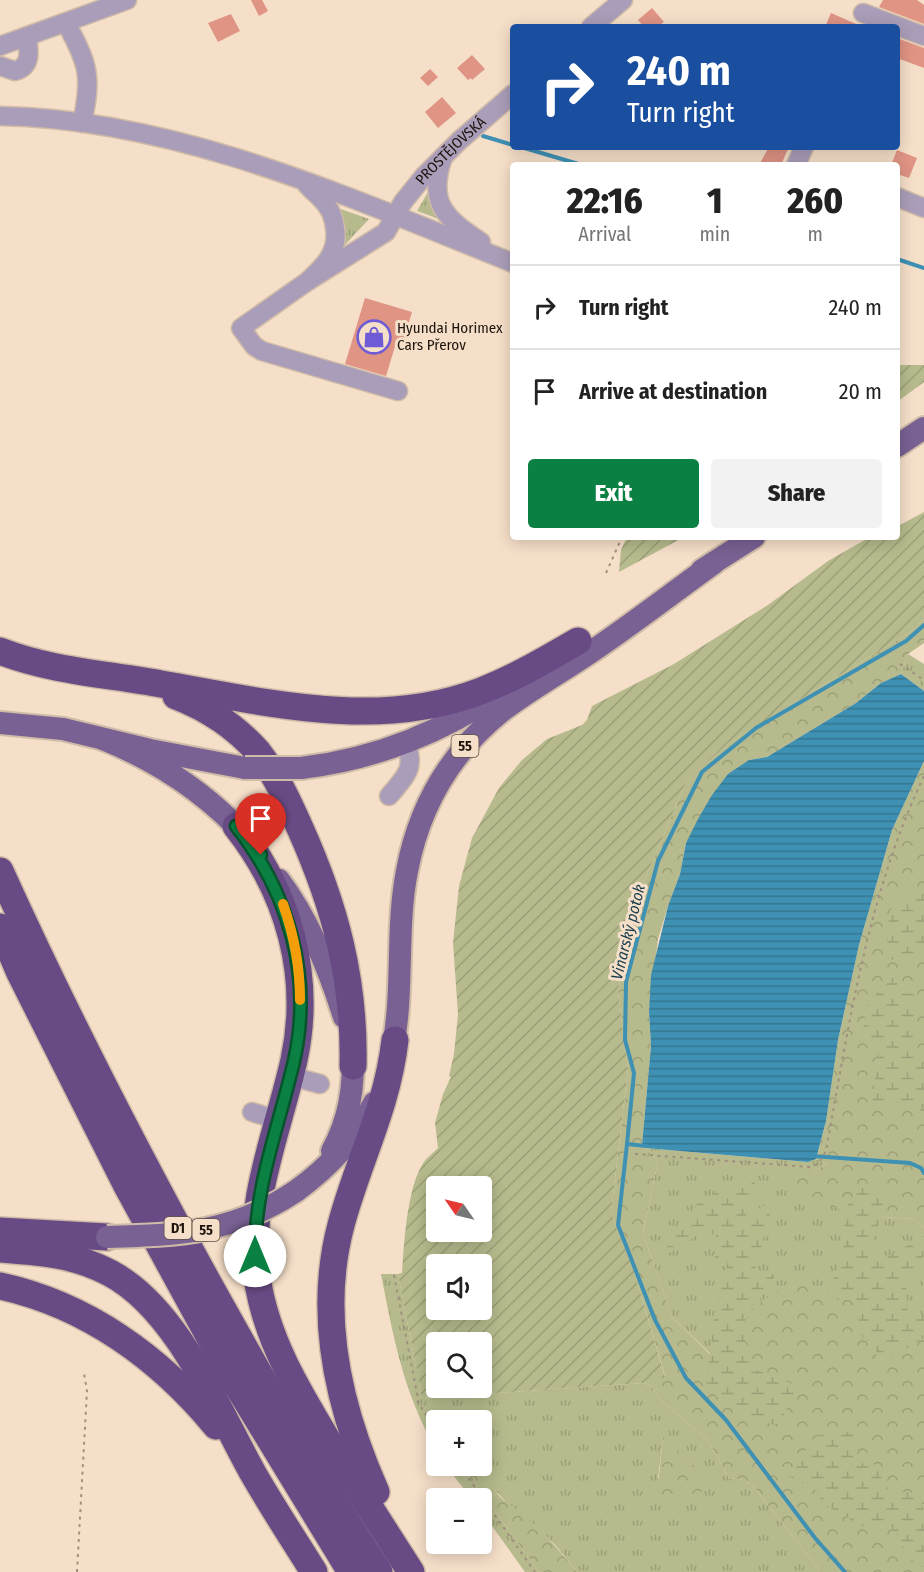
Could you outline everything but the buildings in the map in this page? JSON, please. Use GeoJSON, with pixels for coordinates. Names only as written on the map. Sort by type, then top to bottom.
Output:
{"type":"FeatureCollection","features":[{"type":"Feature","properties":{"kind":"highway"},"geometry":{"type":"LineString","coordinates":[[0,651],[29,661],[100,675],[294,707],[344,711],[393,710],[440,704],[481,691],[528,669],[578,641]]}},
{"type":"Feature","properties":{"kind":"highway"},"geometry":{"type":"LineString","coordinates":[[100,675],[165,692],[203,708],[237,731],[269,767],[306,842],[339,934],[351,999],[353,1066]]}},
{"type":"Feature","properties":{"kind":"highway"},"geometry":{"type":"LineString","coordinates":[[236,826],[256,853],[278,892],[294,941],[298,963],[300,1007],[297,1042],[256,1215],[255,1256],[264,1309],[277,1347],[296,1387],[412,1572]]}},
{"type":"Feature","properties":{"kind":"highway","name":"D1"},"geometry":{"type":"LineString","coordinates":[[0,871],[42,965],[148,1174],[248,1355],[379,1572]]}},
{"type":"Feature","properties":{"kind":"highway","name":"D1"},"geometry":{"type":"LineString","coordinates":[[0,927],[20,973],[126,1184],[226,1369],[351,1572]]}},
{"type":"Feature","properties":{"kind":"highway"},"geometry":{"type":"LineString","coordinates":[[395,1041],[381,1110],[337,1241],[332,1275],[331,1310],[335,1360],[352,1432],[376,1493],[412,1572]]}},
{"type":"Feature","properties":{"kind":"highway"},"geometry":{"type":"LineString","coordinates":[[0,1231],[107,1237]]}},
{"type":"Feature","properties":{"kind":"highway"},"geometry":{"type":"LineString","coordinates":[[0,1247],[57,1254],[87,1263],[112,1274],[137,1291],[156,1311],[184,1348],[220,1408],[254,1474],[314,1572]]}},
{"type":"Feature","properties":{"kind":"highway"},"geometry":{"type":"LineString","coordinates":[[0,1286],[31,1294],[77,1313],[140,1351],[193,1399],[254,1474]]}},
{"type":"Feature","properties":{"kind":"main road"},"geometry":{"type":"LineString","coordinates":[[900,444],[924,429]]}},
{"type":"Feature","properties":{"kind":"main road","name":"55"},"geometry":{"type":"LineString","coordinates":[[0,1247],[107,1237],[173,1234],[229,1224],[263,1211],[296,1191],[342,1151],[362,1125],[386,1076],[395,1041],[406,873],[422,819],[448,769],[479,731],[504,710],[587,655],[749,540]]}},
{"type":"Feature","properties":{"kind":"main road","name":"55"},"geometry":{"type":"LineString","coordinates":[[0,723],[42,726],[245,768],[301,768],[351,760],[406,743],[471,712],[578,641],[714,563]]}},
{"type":"Feature","properties":{"kind":"main road","name":"55"},"geometry":{"type":"LineString","coordinates":[[103,739],[149,759],[177,775],[212,802],[236,826],[282,884],[312,935],[345,1020],[353,1066],[347,1112],[338,1139],[318,1170],[296,1191]]}},
{"type":"Feature","properties":{"kind":"street"},"geometry":{"type":"LineString","coordinates":[[0,46],[127,0]]}},
{"type":"Feature","properties":{"kind":"street"},"geometry":{"type":"LineString","coordinates":[[595,24],[623,0]]}},
{"type":"Feature","properties":{"kind":"street"},"geometry":{"type":"LineString","coordinates":[[864,13],[893,24]]}},
{"type":"Feature","properties":{"kind":"street"},"geometry":{"type":"LineString","coordinates":[[66,23],[84,57],[88,73],[82,123]]}},
{"type":"Feature","properties":{"kind":"street"},"geometry":{"type":"LineString","coordinates":[[900,27],[924,36]]}},
{"type":"Feature","properties":{"kind":"street"},"geometry":{"type":"LineString","coordinates":[[0,66],[15,71],[24,66],[29,57],[27,37]]}},
{"type":"Feature","properties":{"kind":"street","name":"PROSTĚJOVSKÁ"},"geometry":{"type":"LineString","coordinates":[[308,281],[386,232],[394,215],[411,191],[444,155],[510,97]]}},
{"type":"Feature","properties":{"kind":"street"},"geometry":{"type":"LineString","coordinates":[[0,116],[82,123],[178,142],[303,182],[394,215],[510,262]]}},
{"type":"Feature","properties":{"kind":"street"},"geometry":{"type":"LineString","coordinates":[[444,155],[437,182],[439,196],[446,213],[461,228],[510,261]]}},
{"type":"Feature","properties":{"kind":"street"},"geometry":{"type":"LineString","coordinates":[[303,182],[328,206],[334,219],[337,239],[333,254],[308,281],[241,328],[254,346],[262,351],[398,391]]}},
{"type":"Feature","properties":{"kind":"street"},"geometry":{"type":"LineString","coordinates":[[900,198],[924,208]]}},
{"type":"Feature","properties":{"kind":"street"},"geometry":{"type":"LineString","coordinates":[[389,796],[411,765],[406,743]]}},
{"type":"Feature","properties":{"kind":"street"},"geometry":{"type":"LineString","coordinates":[[290,1076],[320,1084]]}},
{"type":"Feature","properties":{"kind":"street"},"geometry":{"type":"LineString","coordinates":[[252,1112],[278,1120]]}},
{"type":"Feature","properties":{"kind":"path"},"geometry":{"type":"LineString","coordinates":[[606,573],[621,540]]}},
{"type":"Feature","properties":{"kind":"path"},"geometry":{"type":"LineString","coordinates":[[900,664],[924,680]]}},
{"type":"Feature","properties":{"kind":"path"},"geometry":{"type":"LineString","coordinates":[[635,1154],[810,1167],[818,1164],[825,1151],[870,928],[891,860],[924,776]]}},
{"type":"Feature","properties":{"kind":"path"},"geometry":{"type":"LineString","coordinates":[[394,1275],[419,1404],[426,1415]]}},
{"type":"Feature","properties":{"kind":"path"},"geometry":{"type":"LineString","coordinates":[[77,1572],[87,1390],[84,1374]]}},
{"type":"Feature","properties":{"kind":"path"},"geometry":{"type":"LineString","coordinates":[[467,1476],[535,1572]]}},
{"type":"Feature","properties":{"kind":"green space"},"geometry":{"type":"Polygon","coordinates":[[[431,187],[442,220],[417,211],[431,187]]]}},
{"type":"Feature","properties":{"kind":"green space"},"geometry":{"type":"Polygon","coordinates":[[[335,207],[369,219],[342,248],[335,207]]]}},
{"type":"Feature","properties":{"kind":"green space"},"geometry":{"type":"Polygon","coordinates":[[[900,365],[924,365],[924,382],[900,400],[900,365]]]}},
{"type":"Feature","properties":{"kind":"green space"},"geometry":{"type":"Polygon","coordinates":[[[924,512],[924,619],[915,629],[726,745],[686,782],[637,898],[618,991],[628,1069],[611,1212],[635,1274],[665,1377],[644,1383],[492,1393],[492,1332],[426,1332],[426,1398],[422,1398],[398,1274],[402,1273],[407,1218],[413,1188],[423,1163],[438,1148],[435,1123],[443,1094],[451,1077],[449,1076],[458,1014],[453,943],[459,886],[472,838],[499,788],[522,760],[547,739],[582,725],[587,720],[592,706],[674,664],[768,605],[828,561],[865,540],[900,540],[900,525],[924,512]]]}},
{"type":"Feature","properties":{"kind":"green space"},"geometry":{"type":"Polygon","coordinates":[[[626,540],[678,540],[619,572],[621,550],[626,540]]]}},
{"type":"Feature","properties":{"kind":"green space"},"geometry":{"type":"Polygon","coordinates":[[[924,619],[924,643],[908,654],[901,674],[881,683],[856,703],[767,757],[749,760],[686,843],[680,874],[658,939],[649,1012],[651,1046],[642,1145],[658,1161],[643,1233],[672,1317],[716,1360],[737,1318],[796,1278],[924,1330],[924,1572],[821,1572],[753,1486],[743,1480],[729,1478],[707,1439],[644,1383],[665,1376],[635,1274],[611,1212],[628,1069],[618,991],[637,898],[686,782],[726,745],[915,629],[924,619]]]}},
{"type":"Feature","properties":{"kind":"green space"},"geometry":{"type":"Polygon","coordinates":[[[908,654],[924,664],[924,691],[901,674],[908,654]]]}},
{"type":"Feature","properties":{"kind":"green space"},"geometry":{"type":"Polygon","coordinates":[[[924,761],[924,1228],[914,1219],[853,1215],[792,1191],[787,1173],[813,1171],[827,1164],[816,1159],[826,1121],[838,1040],[859,945],[892,830],[924,761]]]}},
{"type":"Feature","properties":{"kind":"green space"},"geometry":{"type":"Polygon","coordinates":[[[907,891],[924,893],[924,952],[887,961],[889,912],[907,891]]]}},
{"type":"Feature","properties":{"kind":"green space"},"geometry":{"type":"Polygon","coordinates":[[[897,968],[897,993],[918,994],[910,1056],[924,1056],[924,1116],[914,1100],[872,1105],[879,1044],[862,1038],[866,1007],[897,968]]]}},
{"type":"Feature","properties":{"kind":"green space"},"geometry":{"type":"Polygon","coordinates":[[[645,1148],[808,1162],[816,1159],[827,1164],[813,1171],[853,1215],[914,1219],[924,1228],[924,1330],[717,1360],[672,1317],[643,1233],[658,1161],[645,1148]]]}},
{"type":"Feature","properties":{"kind":"green space"},"geometry":{"type":"Polygon","coordinates":[[[757,1175],[745,1218],[774,1199],[751,1284],[778,1272],[741,1327],[754,1369],[803,1388],[776,1425],[739,1417],[718,1390],[706,1384],[716,1306],[728,1262],[715,1263],[716,1234],[696,1236],[658,1260],[700,1200],[757,1175]]]}},
{"type":"Feature","properties":{"kind":"green space"},"geometry":{"type":"Polygon","coordinates":[[[863,1184],[883,1187],[882,1213],[867,1260],[886,1258],[924,1236],[924,1256],[906,1282],[908,1322],[924,1314],[924,1338],[875,1367],[877,1344],[863,1339],[854,1300],[837,1300],[834,1278],[848,1231],[839,1217],[863,1184]]]}},
{"type":"Feature","properties":{"kind":"green space"},"geometry":{"type":"Polygon","coordinates":[[[381,1274],[398,1274],[422,1398],[492,1398],[492,1393],[644,1383],[650,1386],[664,1403],[707,1439],[729,1478],[743,1480],[753,1486],[821,1572],[577,1572],[554,1544],[501,1497],[486,1477],[492,1476],[492,1410],[426,1410],[426,1431],[408,1386],[395,1342],[381,1274]],[[663,1438],[658,1479],[695,1466],[663,1438]]]}},
{"type":"Feature","properties":{"kind":"green space"},"geometry":{"type":"Polygon","coordinates":[[[837,1430],[858,1434],[851,1465],[872,1462],[890,1491],[919,1493],[924,1512],[924,1567],[912,1564],[894,1529],[861,1526],[824,1504],[815,1489],[788,1476],[815,1437],[837,1430]]]}},
{"type":"Feature","properties":{"kind":"green space"},"geometry":{"type":"Polygon","coordinates":[[[663,1437],[695,1466],[705,1490],[677,1503],[659,1500],[657,1495],[663,1437]]]}},
{"type":"Feature","properties":{"kind":"green space"},"geometry":{"type":"Polygon","coordinates":[[[454,1476],[472,1476],[479,1488],[463,1488],[454,1476]]]}},
{"type":"Feature","properties":{"kind":"green space"},"geometry":{"type":"Polygon","coordinates":[[[471,1476],[489,1476],[500,1497],[540,1530],[577,1572],[539,1572],[492,1507],[492,1488],[479,1488],[471,1476]]]}},
{"type":"Feature","properties":{"kind":"green space"},"geometry":{"type":"Polygon","coordinates":[[[492,1507],[539,1572],[525,1572],[492,1526],[492,1507]]]}},
{"type":"Feature","properties":{"kind":"water"},"geometry":{"type":"Polygon","coordinates":[[[901,674],[924,691],[924,761],[892,830],[859,945],[838,1040],[826,1121],[816,1159],[808,1162],[645,1148],[642,1145],[651,1046],[649,1012],[651,975],[668,906],[680,874],[686,843],[698,819],[728,774],[749,760],[767,757],[856,703],[881,683],[901,674]]]}},
{"type":"Feature","properties":{"kind":"waterway"},"geometry":{"type":"LineString","coordinates":[[483,136],[510,144]]}},
{"type":"Feature","properties":{"kind":"waterway"},"geometry":{"type":"LineString","coordinates":[[531,150],[572,162]]}},
{"type":"Feature","properties":{"kind":"waterway"},"geometry":{"type":"LineString","coordinates":[[900,260],[924,268]]}},
{"type":"Feature","properties":{"kind":"waterway","name":"Vinarský potok"},"geometry":{"type":"LineString","coordinates":[[646,1146],[627,1144],[634,1073],[625,1040],[626,982],[658,861],[702,772],[756,728],[906,641],[924,625]]}},
{"type":"Feature","properties":{"kind":"waterway"},"geometry":{"type":"LineString","coordinates":[[627,1144],[618,1225],[655,1320],[686,1378],[726,1420],[815,1538],[845,1572]]}},
{"type":"Feature","properties":{"kind":"waterway","name":"Vinarský potok"},"geometry":{"type":"LineString","coordinates":[[812,1156],[910,1163],[921,1168],[924,1173]]}},
{"type":"Feature","properties":{"kind":"slow traffic"},"geometry":{"type":"LineString","coordinates":[[283,904],[290,924],[298,963],[300,1000]]}},
{"type":"Feature","properties":{"kind":"place","name":"Hyundai Horimex Cars Přerov"},"geometry":{"type":"Point","coordinates":[374,337]}},
{"type":"Feature","properties":{"kind":"route"},"geometry":{"type":"LineString","coordinates":[[255,1256],[259,1194],[294,1060],[300,1025],[298,963],[290,924],[268,872],[236,826],[261,855]]}}]}
